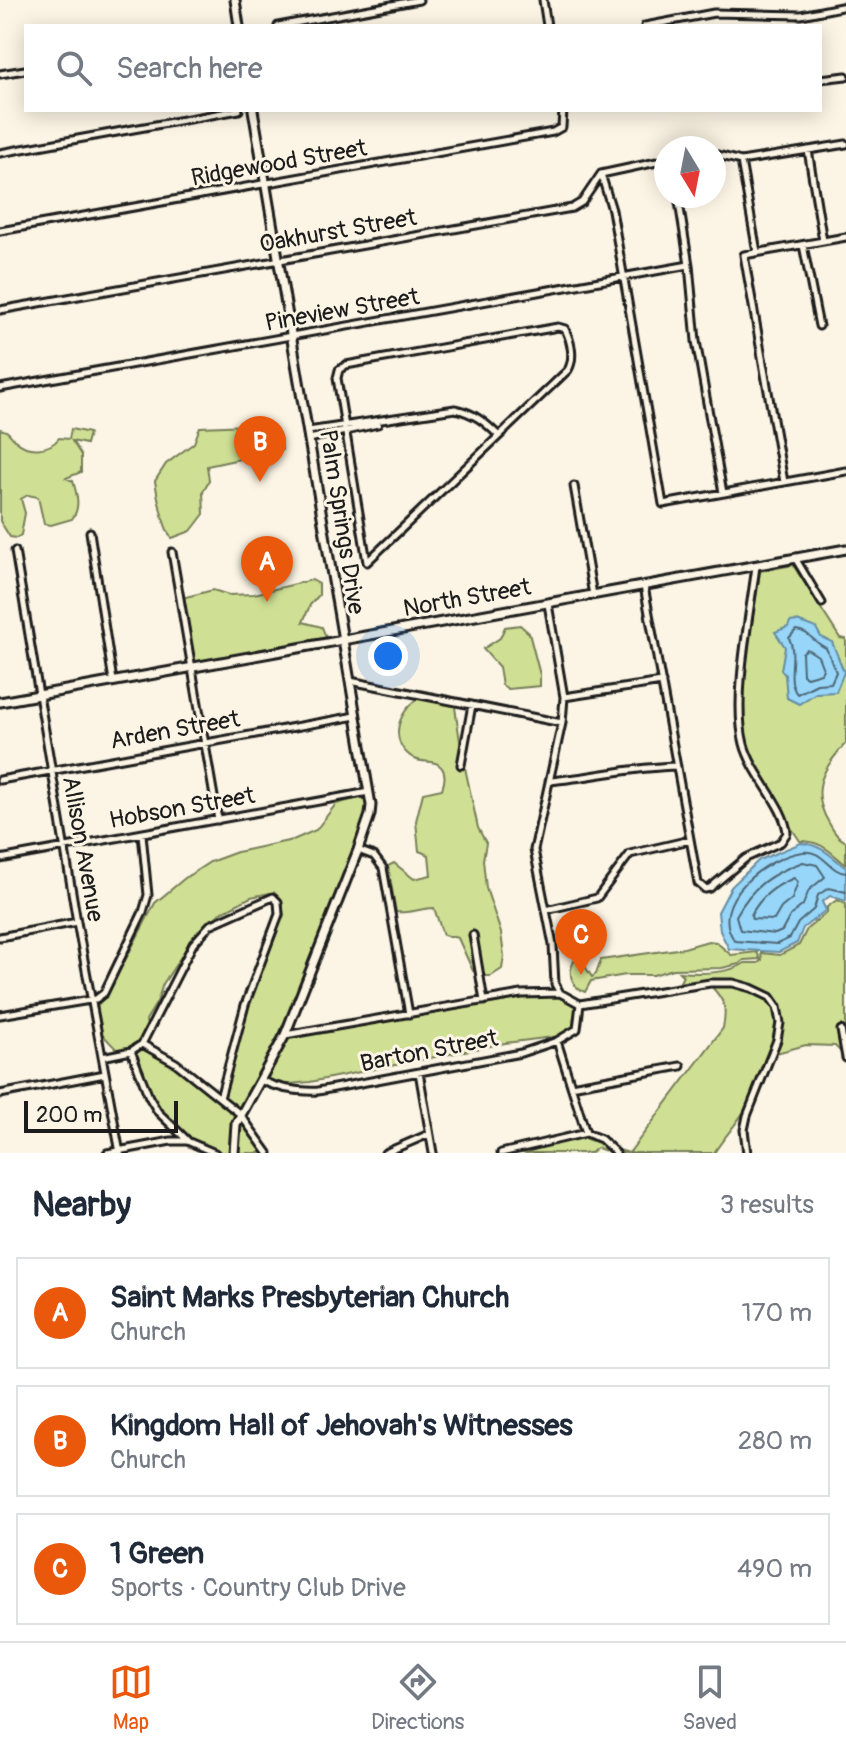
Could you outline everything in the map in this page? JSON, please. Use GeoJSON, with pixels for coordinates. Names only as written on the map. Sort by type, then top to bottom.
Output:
{"type":"FeatureCollection","features":[{"type":"Feature","properties":{"kind":"street"},"geometry":{"type":"LineString","coordinates":[[235,0],[239,24]]}},
{"type":"Feature","properties":{"kind":"street"},"geometry":{"type":"LineString","coordinates":[[289,24],[419,0]]}},
{"type":"Feature","properties":{"kind":"street"},"geometry":{"type":"LineString","coordinates":[[543,0],[547,24]]}},
{"type":"Feature","properties":{"kind":"street"},"geometry":{"type":"LineString","coordinates":[[656,24],[714,13],[801,15],[846,6]]}},
{"type":"Feature","properties":{"kind":"street"},"geometry":{"type":"LineString","coordinates":[[0,74],[24,70]]}},
{"type":"Feature","properties":{"kind":"street"},"geometry":{"type":"LineString","coordinates":[[822,79],[846,76]]}},
{"type":"Feature","properties":{"kind":"street"},"geometry":{"type":"LineString","coordinates":[[0,153],[228,112]]}},
{"type":"Feature","properties":{"kind":"street","name":"Palm Springs Drive"},"geometry":{"type":"LineString","coordinates":[[234,1153],[234,1133],[240,1114],[285,1035],[370,815],[369,792],[253,112]]}},
{"type":"Feature","properties":{"kind":"street","name":"Ridgewood Street"},"geometry":{"type":"LineString","coordinates":[[0,231],[553,132],[562,127],[563,112]]}},
{"type":"Feature","properties":{"kind":"street"},"geometry":{"type":"LineString","coordinates":[[726,157],[741,161],[846,144]]}},
{"type":"Feature","properties":{"kind":"street"},"geometry":{"type":"LineString","coordinates":[[808,150],[823,241]]}},
{"type":"Feature","properties":{"kind":"street"},"geometry":{"type":"LineString","coordinates":[[741,161],[757,252]]}},
{"type":"Feature","properties":{"kind":"street"},"geometry":{"type":"LineString","coordinates":[[654,163],[601,174],[612,210],[663,504],[846,471]]}},
{"type":"Feature","properties":{"kind":"street","name":"Oakhurst Street"},"geometry":{"type":"LineString","coordinates":[[0,310],[572,208],[582,202],[601,174]]}},
{"type":"Feature","properties":{"kind":"street"},"geometry":{"type":"LineString","coordinates":[[680,208],[696,341],[723,493]]}},
{"type":"Feature","properties":{"kind":"street"},"geometry":{"type":"LineString","coordinates":[[784,482],[744,255],[846,237]]}},
{"type":"Feature","properties":{"kind":"street"},"geometry":{"type":"LineString","coordinates":[[803,244],[819,326]]}},
{"type":"Feature","properties":{"kind":"street","name":"Pineview Street"},"geometry":{"type":"LineString","coordinates":[[0,388],[689,265]]}},
{"type":"Feature","properties":{"kind":"street"},"geometry":{"type":"LineString","coordinates":[[558,327],[565,329],[572,364],[367,562],[344,425],[337,378],[339,370],[346,365],[558,327]]}},
{"type":"Feature","properties":{"kind":"street"},"geometry":{"type":"LineString","coordinates":[[308,435],[346,432],[455,409],[481,419],[499,436]]}},
{"type":"Feature","properties":{"kind":"street"},"geometry":{"type":"LineString","coordinates":[[308,435],[344,425],[383,422]]}},
{"type":"Feature","properties":{"kind":"street"},"geometry":{"type":"LineString","coordinates":[[574,486],[593,595]]}},
{"type":"Feature","properties":{"kind":"street"},"geometry":{"type":"LineString","coordinates":[[90,532],[113,681]]}},
{"type":"Feature","properties":{"kind":"street","name":"North Street"},"geometry":{"type":"LineString","coordinates":[[0,702],[846,549]]}},
{"type":"Feature","properties":{"kind":"street","name":"Allison Avenue"},"geometry":{"type":"LineString","coordinates":[[15,551],[77,922],[120,1152]]}},
{"type":"Feature","properties":{"kind":"street"},"geometry":{"type":"LineString","coordinates":[[172,552],[218,820]]}},
{"type":"Feature","properties":{"kind":"street"},"geometry":{"type":"LineString","coordinates":[[795,558],[822,603]]}},
{"type":"Feature","properties":{"kind":"street"},"geometry":{"type":"LineString","coordinates":[[644,586],[698,883],[705,889],[715,885],[746,858],[781,842],[787,833],[785,821],[752,768],[738,714],[756,566]]}},
{"type":"Feature","properties":{"kind":"street"},"geometry":{"type":"LineString","coordinates":[[548,604],[564,697],[562,723],[534,850],[553,945],[555,984],[560,993]]}},
{"type":"Feature","properties":{"kind":"street"},"geometry":{"type":"LineString","coordinates":[[349,681],[562,723]]}},
{"type":"Feature","properties":{"kind":"street"},"geometry":{"type":"LineString","coordinates":[[564,697],[662,682]]}},
{"type":"Feature","properties":{"kind":"street"},"geometry":{"type":"LineString","coordinates":[[461,765],[472,705]]}},
{"type":"Feature","properties":{"kind":"street","name":"Arden Street"},"geometry":{"type":"LineString","coordinates":[[0,780],[356,716]]}},
{"type":"Feature","properties":{"kind":"street"},"geometry":{"type":"LineString","coordinates":[[550,781],[584,778],[635,767],[677,766]]}},
{"type":"Feature","properties":{"kind":"street","name":"Hobson Street"},"geometry":{"type":"LineString","coordinates":[[0,859],[369,792]]}},
{"type":"Feature","properties":{"kind":"street"},"geometry":{"type":"LineString","coordinates":[[0,1015],[100,998],[104,993],[143,912],[148,895],[142,834]]}},
{"type":"Feature","properties":{"kind":"street"},"geometry":{"type":"LineString","coordinates":[[546,910],[597,898],[630,854],[690,840]]}},
{"type":"Feature","properties":{"kind":"street"},"geometry":{"type":"LineString","coordinates":[[358,850],[374,856],[383,868],[409,1014]]}},
{"type":"Feature","properties":{"kind":"street"},"geometry":{"type":"LineString","coordinates":[[102,1057],[131,1051],[142,1044],[193,944],[210,925],[269,897],[275,899],[280,907],[279,914],[245,1005],[220,1098]]}},
{"type":"Feature","properties":{"kind":"street"},"geometry":{"type":"LineString","coordinates":[[0,937],[77,922]]}},
{"type":"Feature","properties":{"kind":"street"},"geometry":{"type":"LineString","coordinates":[[473,935],[484,1001]]}},
{"type":"Feature","properties":{"kind":"street"},"geometry":{"type":"LineString","coordinates":[[285,1035],[521,994],[560,993],[580,1004],[723,982],[760,991],[774,1001],[780,1023],[777,1040],[747,1116],[744,1130],[747,1153]]}},
{"type":"Feature","properties":{"kind":"street"},"geometry":{"type":"LineString","coordinates":[[580,1004],[577,1029],[557,1041],[586,1133]]}},
{"type":"Feature","properties":{"kind":"street"},"geometry":{"type":"LineString","coordinates":[[841,1030],[846,1058]]}},
{"type":"Feature","properties":{"kind":"street","name":"Barton Street"},"geometry":{"type":"LineString","coordinates":[[260,1080],[300,1092],[521,1053],[557,1041]]}},
{"type":"Feature","properties":{"kind":"street"},"geometry":{"type":"LineString","coordinates":[[142,1044],[176,1063],[240,1114],[268,1153]]}},
{"type":"Feature","properties":{"kind":"street"},"geometry":{"type":"LineString","coordinates":[[131,1051],[158,1112],[187,1141],[215,1153]]}},
{"type":"Feature","properties":{"kind":"street"},"geometry":{"type":"LineString","coordinates":[[571,1086],[681,1066]]}},
{"type":"Feature","properties":{"kind":"street"},"geometry":{"type":"LineString","coordinates":[[419,1072],[433,1153]]}},
{"type":"Feature","properties":{"kind":"street"},"geometry":{"type":"LineString","coordinates":[[0,1094],[106,1074]]}},
{"type":"Feature","properties":{"kind":"street"},"geometry":{"type":"LineString","coordinates":[[501,1153],[586,1133],[601,1139],[616,1153]]}},
{"type":"Feature","properties":{"kind":"street"},"geometry":{"type":"LineString","coordinates":[[385,1153],[429,1134]]}},
{"type":"Feature","properties":{"kind":"street"},"geometry":{"type":"LineString","coordinates":[[107,1153],[187,1141]]}},
{"type":"Feature","properties":{"kind":"green space"},"geometry":{"type":"Polygon","coordinates":[[[265,422],[278,433],[282,450],[207,466],[209,480],[203,492],[204,514],[191,531],[172,538],[164,520],[155,481],[166,464],[194,443],[200,427],[265,422]]]}},
{"type":"Feature","properties":{"kind":"green space"},"geometry":{"type":"Polygon","coordinates":[[[0,429],[8,432],[21,445],[32,448],[50,446],[59,438],[69,439],[71,429],[89,433],[86,444],[72,441],[81,455],[81,472],[66,478],[73,481],[77,496],[77,510],[72,519],[44,524],[38,497],[28,495],[21,499],[25,513],[21,535],[10,537],[0,521],[0,429]]]}},
{"type":"Feature","properties":{"kind":"green space"},"geometry":{"type":"Polygon","coordinates":[[[793,565],[840,638],[846,639],[846,743],[825,771],[821,780],[820,800],[829,823],[846,842],[846,865],[820,845],[800,841],[762,782],[746,744],[744,682],[760,571],[793,565]]]}},
{"type":"Feature","properties":{"kind":"green space"},"geometry":{"type":"Polygon","coordinates":[[[312,580],[319,584],[319,595],[310,605],[303,622],[322,627],[327,640],[192,664],[182,598],[213,590],[229,595],[254,594],[312,580]]]}},
{"type":"Feature","properties":{"kind":"green space"},"geometry":{"type":"Polygon","coordinates":[[[520,625],[529,633],[540,686],[508,689],[502,685],[499,667],[483,649],[500,638],[505,627],[520,625]]]}},
{"type":"Feature","properties":{"kind":"green space"},"geometry":{"type":"Polygon","coordinates":[[[419,698],[455,707],[461,748],[458,767],[463,769],[464,763],[478,828],[486,843],[483,860],[486,888],[501,933],[502,969],[491,976],[483,976],[474,932],[470,933],[477,973],[473,971],[458,938],[443,935],[434,908],[396,912],[388,866],[394,863],[414,879],[431,875],[429,855],[419,851],[416,821],[423,793],[442,789],[444,779],[439,765],[415,759],[406,753],[398,737],[398,728],[405,712],[419,698]]]}},
{"type":"Feature","properties":{"kind":"green space"},"geometry":{"type":"Polygon","coordinates":[[[362,797],[368,801],[366,821],[282,1035],[239,1110],[223,1097],[247,1006],[284,916],[282,904],[274,892],[251,897],[220,913],[194,937],[163,984],[146,1020],[147,1028],[136,1046],[118,1051],[101,1033],[96,1007],[107,995],[155,903],[210,862],[237,852],[293,840],[316,830],[336,804],[362,797]]]}},
{"type":"Feature","properties":{"kind":"green space"},"geometry":{"type":"Polygon","coordinates":[[[837,900],[846,904],[846,1044],[843,1027],[838,1028],[843,1054],[835,1046],[806,1045],[776,1053],[769,1068],[778,1038],[780,1016],[776,1000],[765,990],[749,984],[680,982],[683,976],[679,972],[722,971],[745,963],[758,963],[762,960],[761,953],[780,955],[799,945],[807,929],[837,900]]]}},
{"type":"Feature","properties":{"kind":"green space"},"geometry":{"type":"Polygon","coordinates":[[[708,941],[716,942],[731,955],[757,952],[760,959],[744,960],[722,968],[673,969],[653,975],[626,975],[591,981],[585,992],[572,980],[574,961],[582,962],[592,977],[601,960],[684,948],[708,941]]]}},
{"type":"Feature","properties":{"kind":"green space"},"geometry":{"type":"Polygon","coordinates":[[[711,986],[751,990],[763,995],[775,1015],[771,1046],[746,1108],[714,1153],[629,1153],[723,1028],[724,1005],[711,986]]]}},
{"type":"Feature","properties":{"kind":"green space"},"geometry":{"type":"Polygon","coordinates":[[[536,996],[559,997],[578,1006],[575,1027],[561,1036],[505,1043],[310,1082],[280,1085],[264,1079],[287,1038],[536,996]]]}},
{"type":"Feature","properties":{"kind":"green space"},"geometry":{"type":"Polygon","coordinates":[[[143,1048],[174,1065],[236,1115],[231,1133],[231,1153],[219,1152],[195,1142],[165,1115],[149,1090],[134,1053],[143,1048]]]}},
{"type":"Feature","properties":{"kind":"green space"},"geometry":{"type":"Polygon","coordinates":[[[240,1120],[264,1153],[236,1153],[240,1120]]]}},
{"type":"Feature","properties":{"kind":"green space"},"geometry":{"type":"Polygon","coordinates":[[[582,1138],[603,1144],[613,1153],[597,1148],[591,1153],[509,1153],[582,1138]]]}},
{"type":"Feature","properties":{"kind":"water"},"geometry":{"type":"Polygon","coordinates":[[[797,621],[816,628],[821,637],[832,642],[844,672],[836,692],[816,693],[799,704],[787,698],[785,675],[781,670],[785,647],[775,632],[797,621]]]}},
{"type":"Feature","properties":{"kind":"water"},"geometry":{"type":"Polygon","coordinates":[[[801,843],[820,848],[846,868],[846,901],[830,896],[822,902],[826,910],[803,928],[797,943],[779,952],[729,949],[720,931],[718,912],[731,887],[759,860],[801,843]]]}},
{"type":"Feature","properties":{"kind":"place","name":"Kingdom Hall of Jehovah's Witnesses"},"geometry":{"type":"Point","coordinates":[260,482]}},
{"type":"Feature","properties":{"kind":"place","name":"Saint Marks Presbyterian Church"},"geometry":{"type":"Point","coordinates":[267,602]}},
{"type":"Feature","properties":{"kind":"place","name":"1 Green"},"geometry":{"type":"Point","coordinates":[581,975]}}]}
